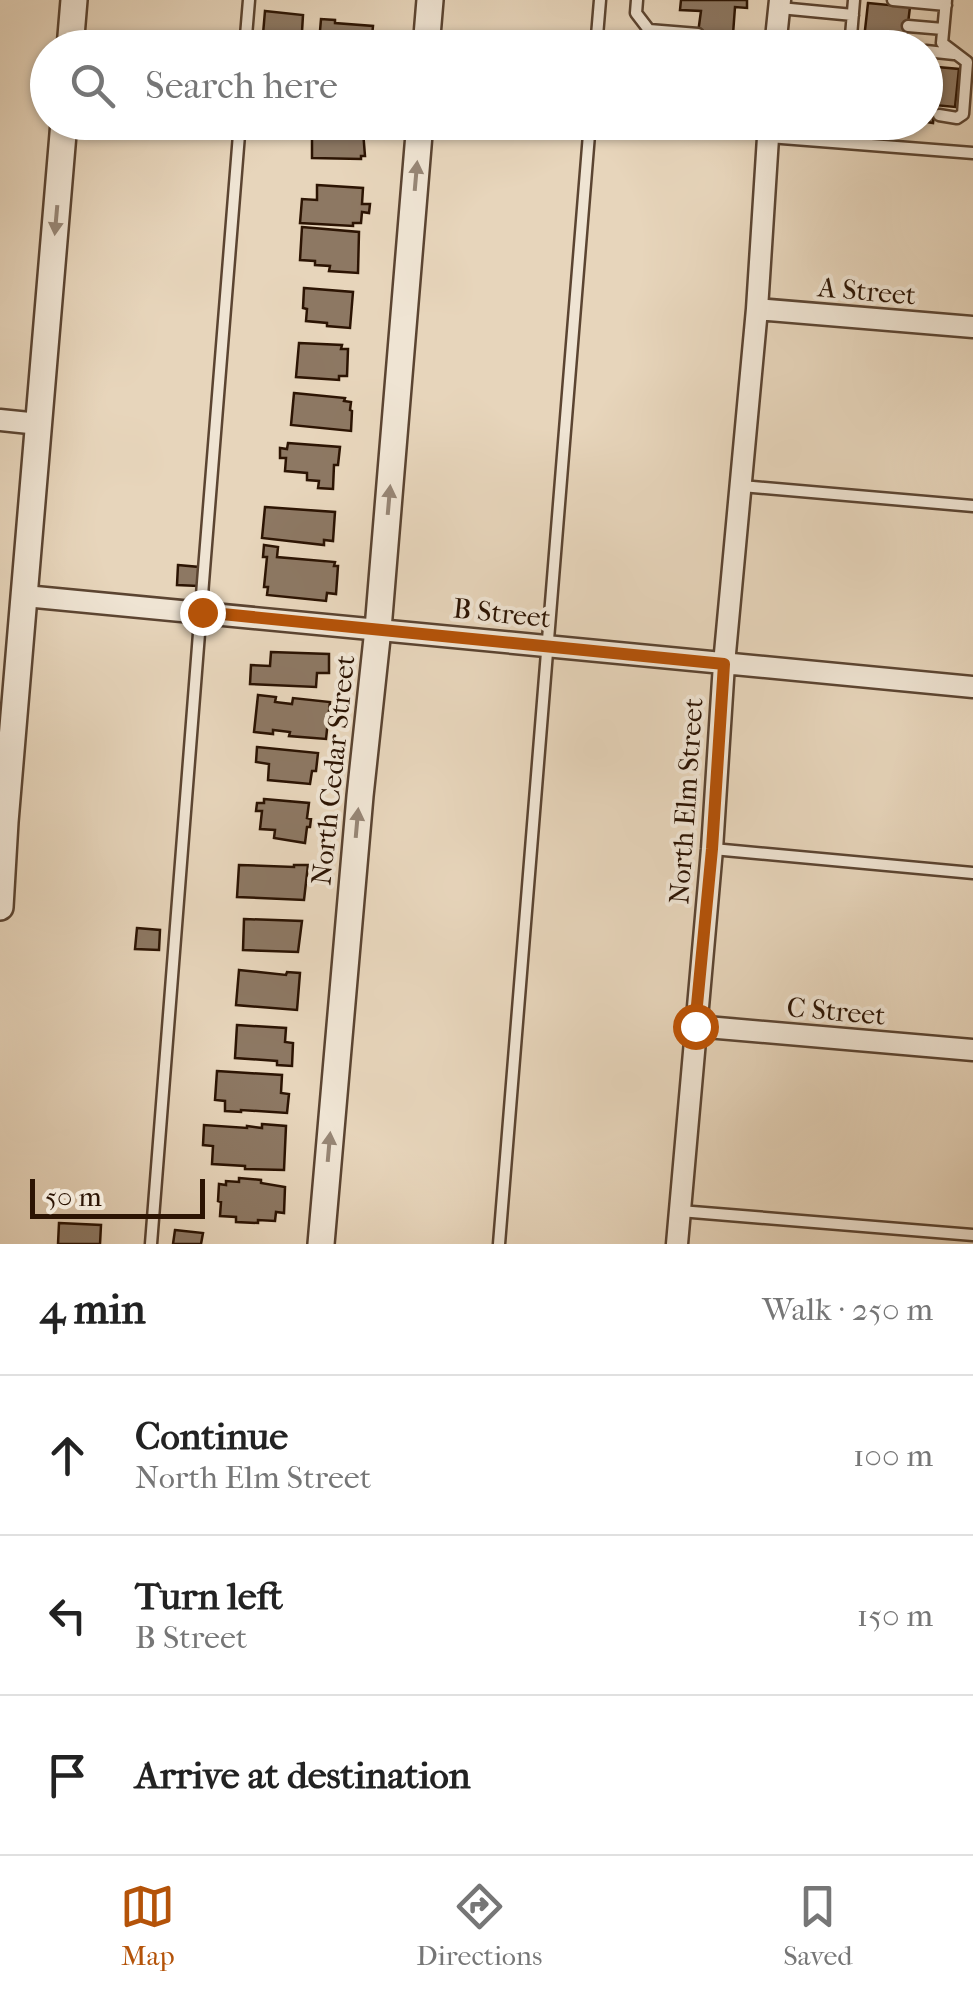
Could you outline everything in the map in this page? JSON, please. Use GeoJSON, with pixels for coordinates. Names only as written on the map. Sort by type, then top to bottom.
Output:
{"type":"FeatureCollection","features":[{"type":"Feature","properties":{"kind":"street"},"geometry":{"type":"LineString","coordinates":[[72,30],[74,0]]}},
{"type":"Feature","properties":{"kind":"street"},"geometry":{"type":"LineString","coordinates":[[428,30],[430,0]]}},
{"type":"Feature","properties":{"kind":"street"},"geometry":{"type":"LineString","coordinates":[[777,30],[780,4]]}},
{"type":"Feature","properties":{"kind":"street"},"geometry":{"type":"LineString","coordinates":[[0,907],[63,140]]}},
{"type":"Feature","properties":{"kind":"street","name":"North Cedar Street"},"geometry":{"type":"LineString","coordinates":[[321,1244],[419,140]]}},
{"type":"Feature","properties":{"kind":"street","name":"North Elm Street"},"geometry":{"type":"LineString","coordinates":[[677,1244],[757,309],[767,140]]}},
{"type":"Feature","properties":{"kind":"street","name":"A Street"},"geometry":{"type":"LineString","coordinates":[[757,309],[973,328]]}},
{"type":"Feature","properties":{"kind":"street"},"geometry":{"type":"LineString","coordinates":[[0,420],[40,424]]}},
{"type":"Feature","properties":{"kind":"street","name":"B Street"},"geometry":{"type":"LineString","coordinates":[[25,596],[973,687]]}},
{"type":"Feature","properties":{"kind":"street","name":"C Street"},"geometry":{"type":"LineString","coordinates":[[695,1026],[973,1050]]}},
{"type":"Feature","properties":{"kind":"lane"},"geometry":{"type":"LineString","coordinates":[[247,30],[249,0]]}},
{"type":"Feature","properties":{"kind":"lane"},"geometry":{"type":"LineString","coordinates":[[598,30],[600,0]]}},
{"type":"Feature","properties":{"kind":"lane"},"geometry":{"type":"LineString","coordinates":[[637,0],[636,13],[648,30]]}},
{"type":"Feature","properties":{"kind":"lane"},"geometry":{"type":"LineString","coordinates":[[851,30],[854,0]]}},
{"type":"Feature","properties":{"kind":"lane"},"geometry":{"type":"LineString","coordinates":[[893,0],[946,3],[943,29],[908,26]]}},
{"type":"Feature","properties":{"kind":"lane"},"geometry":{"type":"LineString","coordinates":[[780,4],[866,22]]}},
{"type":"Feature","properties":{"kind":"lane"},"geometry":{"type":"LineString","coordinates":[[943,45],[967,62],[963,114],[957,118],[943,116]]}},
{"type":"Feature","properties":{"kind":"lane"},"geometry":{"type":"LineString","coordinates":[[943,53],[956,54]]}},
{"type":"Feature","properties":{"kind":"lane"},"geometry":{"type":"LineString","coordinates":[[151,1244],[239,140]]}},
{"type":"Feature","properties":{"kind":"lane"},"geometry":{"type":"LineString","coordinates":[[499,1244],[589,140]]}},
{"type":"Feature","properties":{"kind":"lane"},"geometry":{"type":"LineString","coordinates":[[857,140],[973,153]]}},
{"type":"Feature","properties":{"kind":"lane"},"geometry":{"type":"LineString","coordinates":[[742,486],[973,506]]}},
{"type":"Feature","properties":{"kind":"lane"},"geometry":{"type":"LineString","coordinates":[[712,849],[973,872]]}},
{"type":"Feature","properties":{"kind":"lane"},"geometry":{"type":"LineString","coordinates":[[680,1211],[973,1235]]}},
{"type":"Feature","properties":{"kind":"building"},"geometry":{"type":"Polygon","coordinates":[[[681,0],[747,0],[747,8],[735,7],[733,30],[698,30],[701,11],[680,10],[681,0]]]}},
{"type":"Feature","properties":{"kind":"building"},"geometry":{"type":"Polygon","coordinates":[[[868,3],[910,7],[907,30],[865,30],[868,3]]]}},
{"type":"Feature","properties":{"kind":"building"},"geometry":{"type":"Polygon","coordinates":[[[265,11],[303,15],[302,30],[263,30],[265,11]]]}},
{"type":"Feature","properties":{"kind":"building"},"geometry":{"type":"Polygon","coordinates":[[[321,19],[373,26],[373,30],[320,30],[321,19]]]}},
{"type":"Feature","properties":{"kind":"building"},"geometry":{"type":"Polygon","coordinates":[[[943,68],[959,69],[955,107],[943,106],[943,68]]]}},
{"type":"Feature","properties":{"kind":"building"},"geometry":{"type":"Polygon","coordinates":[[[312,140],[364,140],[365,156],[361,159],[312,158],[312,140]]]}},
{"type":"Feature","properties":{"kind":"building"},"geometry":{"type":"Polygon","coordinates":[[[317,185],[363,188],[362,204],[370,204],[369,213],[362,212],[361,223],[353,226],[300,223],[302,199],[317,200],[317,185]]]}},
{"type":"Feature","properties":{"kind":"building"},"geometry":{"type":"Polygon","coordinates":[[[302,227],[359,232],[358,273],[329,271],[330,266],[300,260],[302,227]]]}},
{"type":"Feature","properties":{"kind":"building"},"geometry":{"type":"Polygon","coordinates":[[[304,288],[353,292],[350,328],[306,321],[304,288]]]}},
{"type":"Feature","properties":{"kind":"building"},"geometry":{"type":"Polygon","coordinates":[[[299,343],[342,345],[341,349],[348,349],[347,376],[339,376],[339,380],[296,377],[299,343]]]}},
{"type":"Feature","properties":{"kind":"building"},"geometry":{"type":"Polygon","coordinates":[[[294,393],[345,398],[344,401],[351,402],[351,431],[291,425],[294,393]]]}},
{"type":"Feature","properties":{"kind":"building"},"geometry":{"type":"Polygon","coordinates":[[[288,443],[340,447],[333,489],[318,488],[319,481],[307,480],[307,473],[285,471],[286,458],[280,458],[280,448],[287,449],[288,443]]]}},
{"type":"Feature","properties":{"kind":"building"},"geometry":{"type":"Polygon","coordinates":[[[265,507],[335,512],[333,541],[324,540],[324,545],[262,538],[265,507]]]}},
{"type":"Feature","properties":{"kind":"building"},"geometry":{"type":"Polygon","coordinates":[[[264,545],[278,547],[277,557],[335,562],[336,594],[327,593],[326,601],[267,595],[264,545]]]}},
{"type":"Feature","properties":{"kind":"building"},"geometry":{"type":"Polygon","coordinates":[[[178,565],[199,567],[198,586],[177,585],[178,565]]]}},
{"type":"Feature","properties":{"kind":"building"},"geometry":{"type":"Polygon","coordinates":[[[271,652],[329,654],[329,673],[317,673],[316,687],[250,684],[251,665],[270,666],[271,652]]]}},
{"type":"Feature","properties":{"kind":"building"},"geometry":{"type":"Polygon","coordinates":[[[258,695],[292,704],[293,698],[330,702],[326,739],[289,736],[290,732],[273,730],[273,734],[254,732],[258,695]]]}},
{"type":"Feature","properties":{"kind":"building"},"geometry":{"type":"Polygon","coordinates":[[[257,747],[318,753],[310,784],[268,780],[269,764],[256,762],[257,747]]]}},
{"type":"Feature","properties":{"kind":"building"},"geometry":{"type":"Polygon","coordinates":[[[264,799],[309,803],[307,818],[311,819],[305,843],[274,838],[275,830],[260,829],[262,811],[256,811],[257,803],[264,803],[264,799]]]}},
{"type":"Feature","properties":{"kind":"building"},"geometry":{"type":"Polygon","coordinates":[[[239,865],[308,865],[304,900],[237,897],[239,865]]]}},
{"type":"Feature","properties":{"kind":"building"},"geometry":{"type":"Polygon","coordinates":[[[244,919],[302,921],[298,952],[243,950],[244,919]]]}},
{"type":"Feature","properties":{"kind":"building"},"geometry":{"type":"Polygon","coordinates":[[[137,928],[160,930],[159,950],[135,949],[137,928]]]}},
{"type":"Feature","properties":{"kind":"building"},"geometry":{"type":"Polygon","coordinates":[[[239,970],[300,973],[297,1010],[236,1005],[239,970]]]}},
{"type":"Feature","properties":{"kind":"building"},"geometry":{"type":"Polygon","coordinates":[[[237,1025],[286,1028],[285,1042],[293,1043],[292,1066],[235,1058],[237,1025]]]}},
{"type":"Feature","properties":{"kind":"building"},"geometry":{"type":"Polygon","coordinates":[[[217,1071],[282,1075],[281,1093],[289,1094],[287,1113],[225,1111],[225,1101],[215,1100],[217,1071]]]}},
{"type":"Feature","properties":{"kind":"building"},"geometry":{"type":"Polygon","coordinates":[[[262,1124],[286,1126],[284,1170],[212,1164],[213,1146],[203,1145],[204,1125],[262,1128],[262,1124]]]}},
{"type":"Feature","properties":{"kind":"building"},"geometry":{"type":"Polygon","coordinates":[[[239,1178],[285,1187],[284,1213],[276,1212],[275,1221],[258,1223],[236,1222],[236,1217],[220,1216],[219,1184],[239,1182],[239,1178]]]}},
{"type":"Feature","properties":{"kind":"building"},"geometry":{"type":"Polygon","coordinates":[[[59,1223],[101,1225],[100,1244],[58,1244],[59,1223]]]}},
{"type":"Feature","properties":{"kind":"building"},"geometry":{"type":"Polygon","coordinates":[[[175,1230],[203,1233],[201,1244],[173,1244],[175,1230]]]}},
{"type":"Feature","properties":{"kind":"route"},"geometry":{"type":"LineString","coordinates":[[202,612],[724,664],[695,1026]]}}]}
